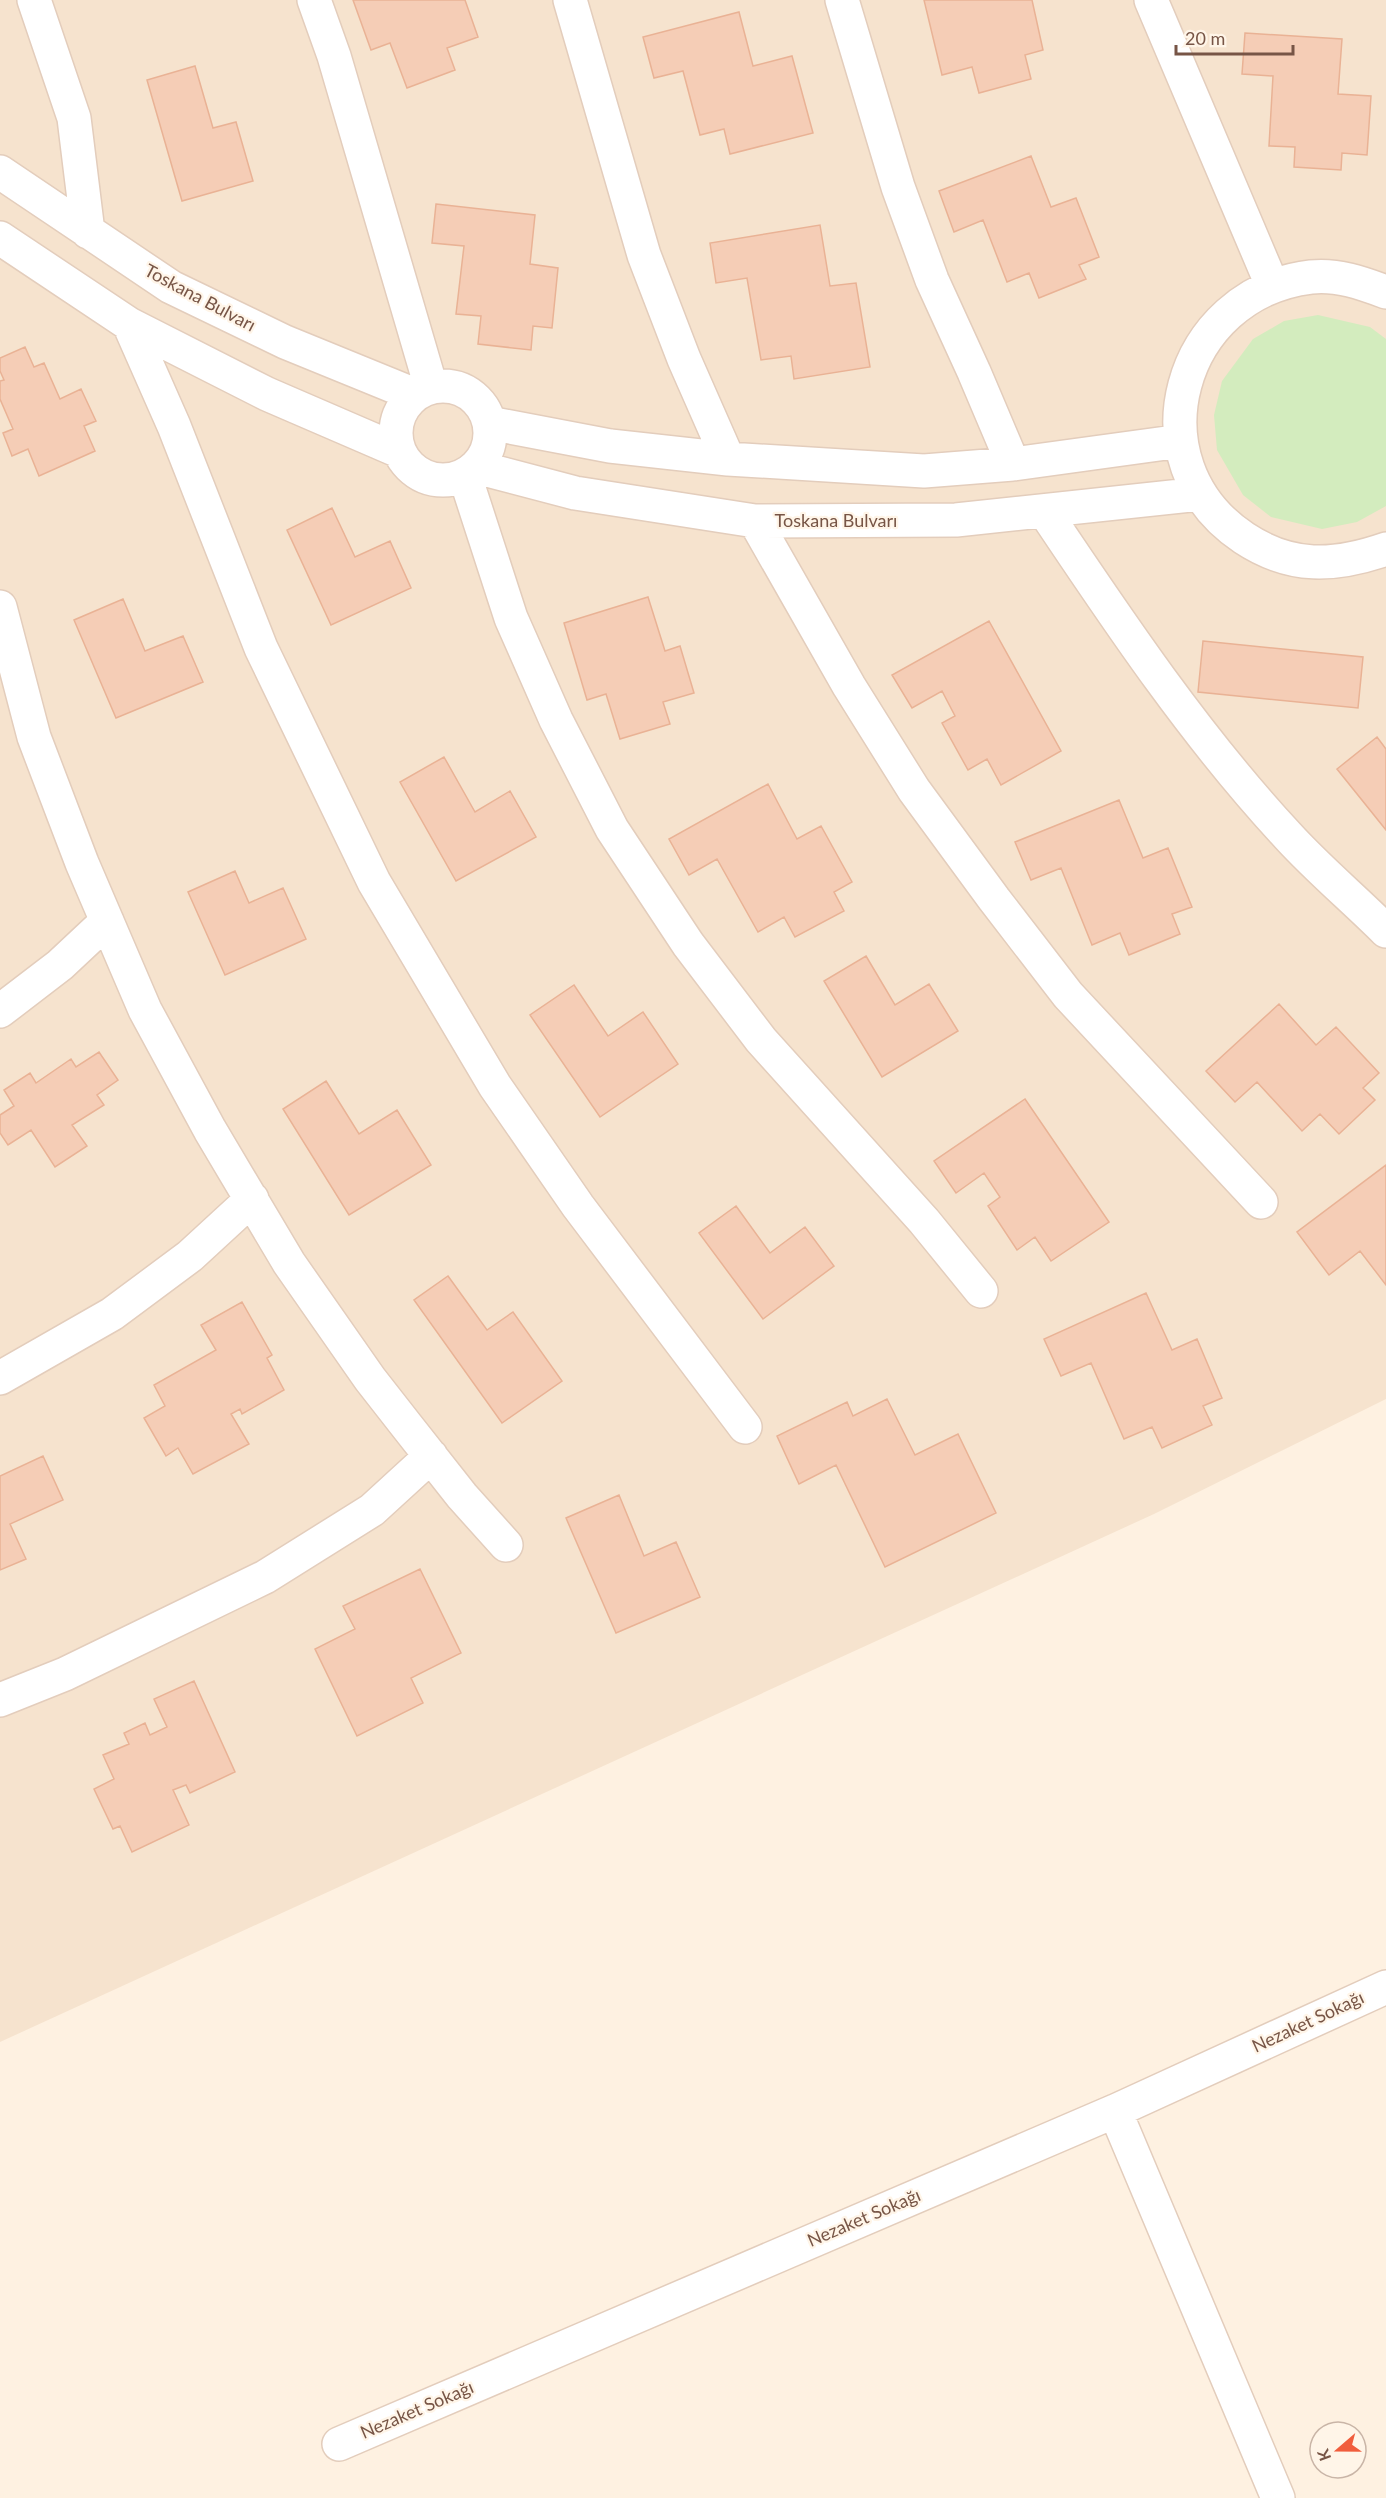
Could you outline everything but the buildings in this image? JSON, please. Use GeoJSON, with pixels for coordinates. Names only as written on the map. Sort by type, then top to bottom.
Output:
{"type":"FeatureCollection","features":[{"type":"Feature","properties":{"kind":"street"},"geometry":{"type":"LineString","coordinates":[[34,0],[74,118],[88,232]]}},
{"type":"Feature","properties":{"kind":"street"},"geometry":{"type":"LineString","coordinates":[[314,0],[337,67],[423,391],[404,406],[397,420],[396,436],[399,451]]}},
{"type":"Feature","properties":{"kind":"street"},"geometry":{"type":"LineString","coordinates":[[570,0],[644,255],[684,359],[728,459]]}},
{"type":"Feature","properties":{"kind":"street"},"geometry":{"type":"LineString","coordinates":[[842,0],[898,187],[932,280],[975,372],[1013,464]]}},
{"type":"Feature","properties":{"kind":"street"},"geometry":{"type":"LineString","coordinates":[[1151,0],[1272,285]]}},
{"type":"Feature","properties":{"kind":"street","name":"Toskana Bulvarı"},"geometry":{"type":"LineString","coordinates":[[0,172],[171,286],[285,342],[423,391],[443,386],[460,388],[474,396],[483,408],[489,423]]}},
{"type":"Feature","properties":{"kind":"street","name":"Toskana Bulvarı"},"geometry":{"type":"LineString","coordinates":[[0,238],[129,324],[267,394],[399,451],[407,464],[426,477],[449,481],[470,472],[575,493],[755,521],[956,520],[1200,494]]}},
{"type":"Feature","properties":{"kind":"street"},"geometry":{"type":"LineString","coordinates":[[1386,292],[1354,280],[1313,276],[1272,285],[1238,304],[1210,331],[1190,364],[1180,402],[1181,441],[1188,469],[1200,494],[1227,527],[1263,550],[1303,562],[1345,562],[1386,549]]}},
{"type":"Feature","properties":{"kind":"street"},"geometry":{"type":"LineString","coordinates":[[129,324],[174,426],[261,648],[374,882],[495,1086],[578,1206],[745,1427]]}},
{"type":"Feature","properties":{"kind":"street"},"geometry":{"type":"LineString","coordinates":[[981,1291],[924,1221],[761,1040],[688,944],[612,829],[556,720],[511,618],[470,472],[486,454],[490,439],[489,423],[610,446],[728,459],[924,471],[1013,464],[1181,441]]}},
{"type":"Feature","properties":{"kind":"street"},"geometry":{"type":"LineString","coordinates":[[1045,512],[1152,669],[1213,748],[1288,837],[1386,931]]}},
{"type":"Feature","properties":{"kind":"street"},"geometry":{"type":"LineString","coordinates":[[755,521],[849,686],[914,790],[994,899],[1068,995],[1261,1202]]}},
{"type":"Feature","properties":{"kind":"street"},"geometry":{"type":"LineString","coordinates":[[0,607],[34,737],[82,863],[145,1010],[210,1130],[289,1263],[370,1379],[506,1545]]}},
{"type":"Feature","properties":{"kind":"street"},"geometry":{"type":"LineString","coordinates":[[0,1011],[60,965],[107,921]]}},
{"type":"Feature","properties":{"kind":"street"},"geometry":{"type":"LineString","coordinates":[[0,1378],[111,1314],[190,1256],[252,1199]]}},
{"type":"Feature","properties":{"kind":"street"},"geometry":{"type":"LineString","coordinates":[[0,1700],[65,1674],[265,1576],[372,1510],[431,1456]]}},
{"type":"Feature","properties":{"kind":"street","name":"Nezaket Sokağı"},"geometry":{"type":"LineString","coordinates":[[339,2444],[1115,2111],[1386,1987]]}},
{"type":"Feature","properties":{"kind":"street"},"geometry":{"type":"LineString","coordinates":[[1115,2111],[1278,2498]]}},
{"type":"Feature","properties":{"kind":"shaded area"},"geometry":{"type":"Polygon","coordinates":[[[0,0],[1386,0],[1386,1399],[1154,1514],[0,2042],[0,0]]]}},
{"type":"Feature","properties":{"kind":"green space"},"geometry":{"type":"Polygon","coordinates":[[[1318,315],[1370,327],[1386,339],[1386,506],[1357,522],[1322,529],[1271,517],[1243,495],[1217,450],[1214,415],[1222,381],[1253,339],[1284,321],[1318,315]]]}}]}
